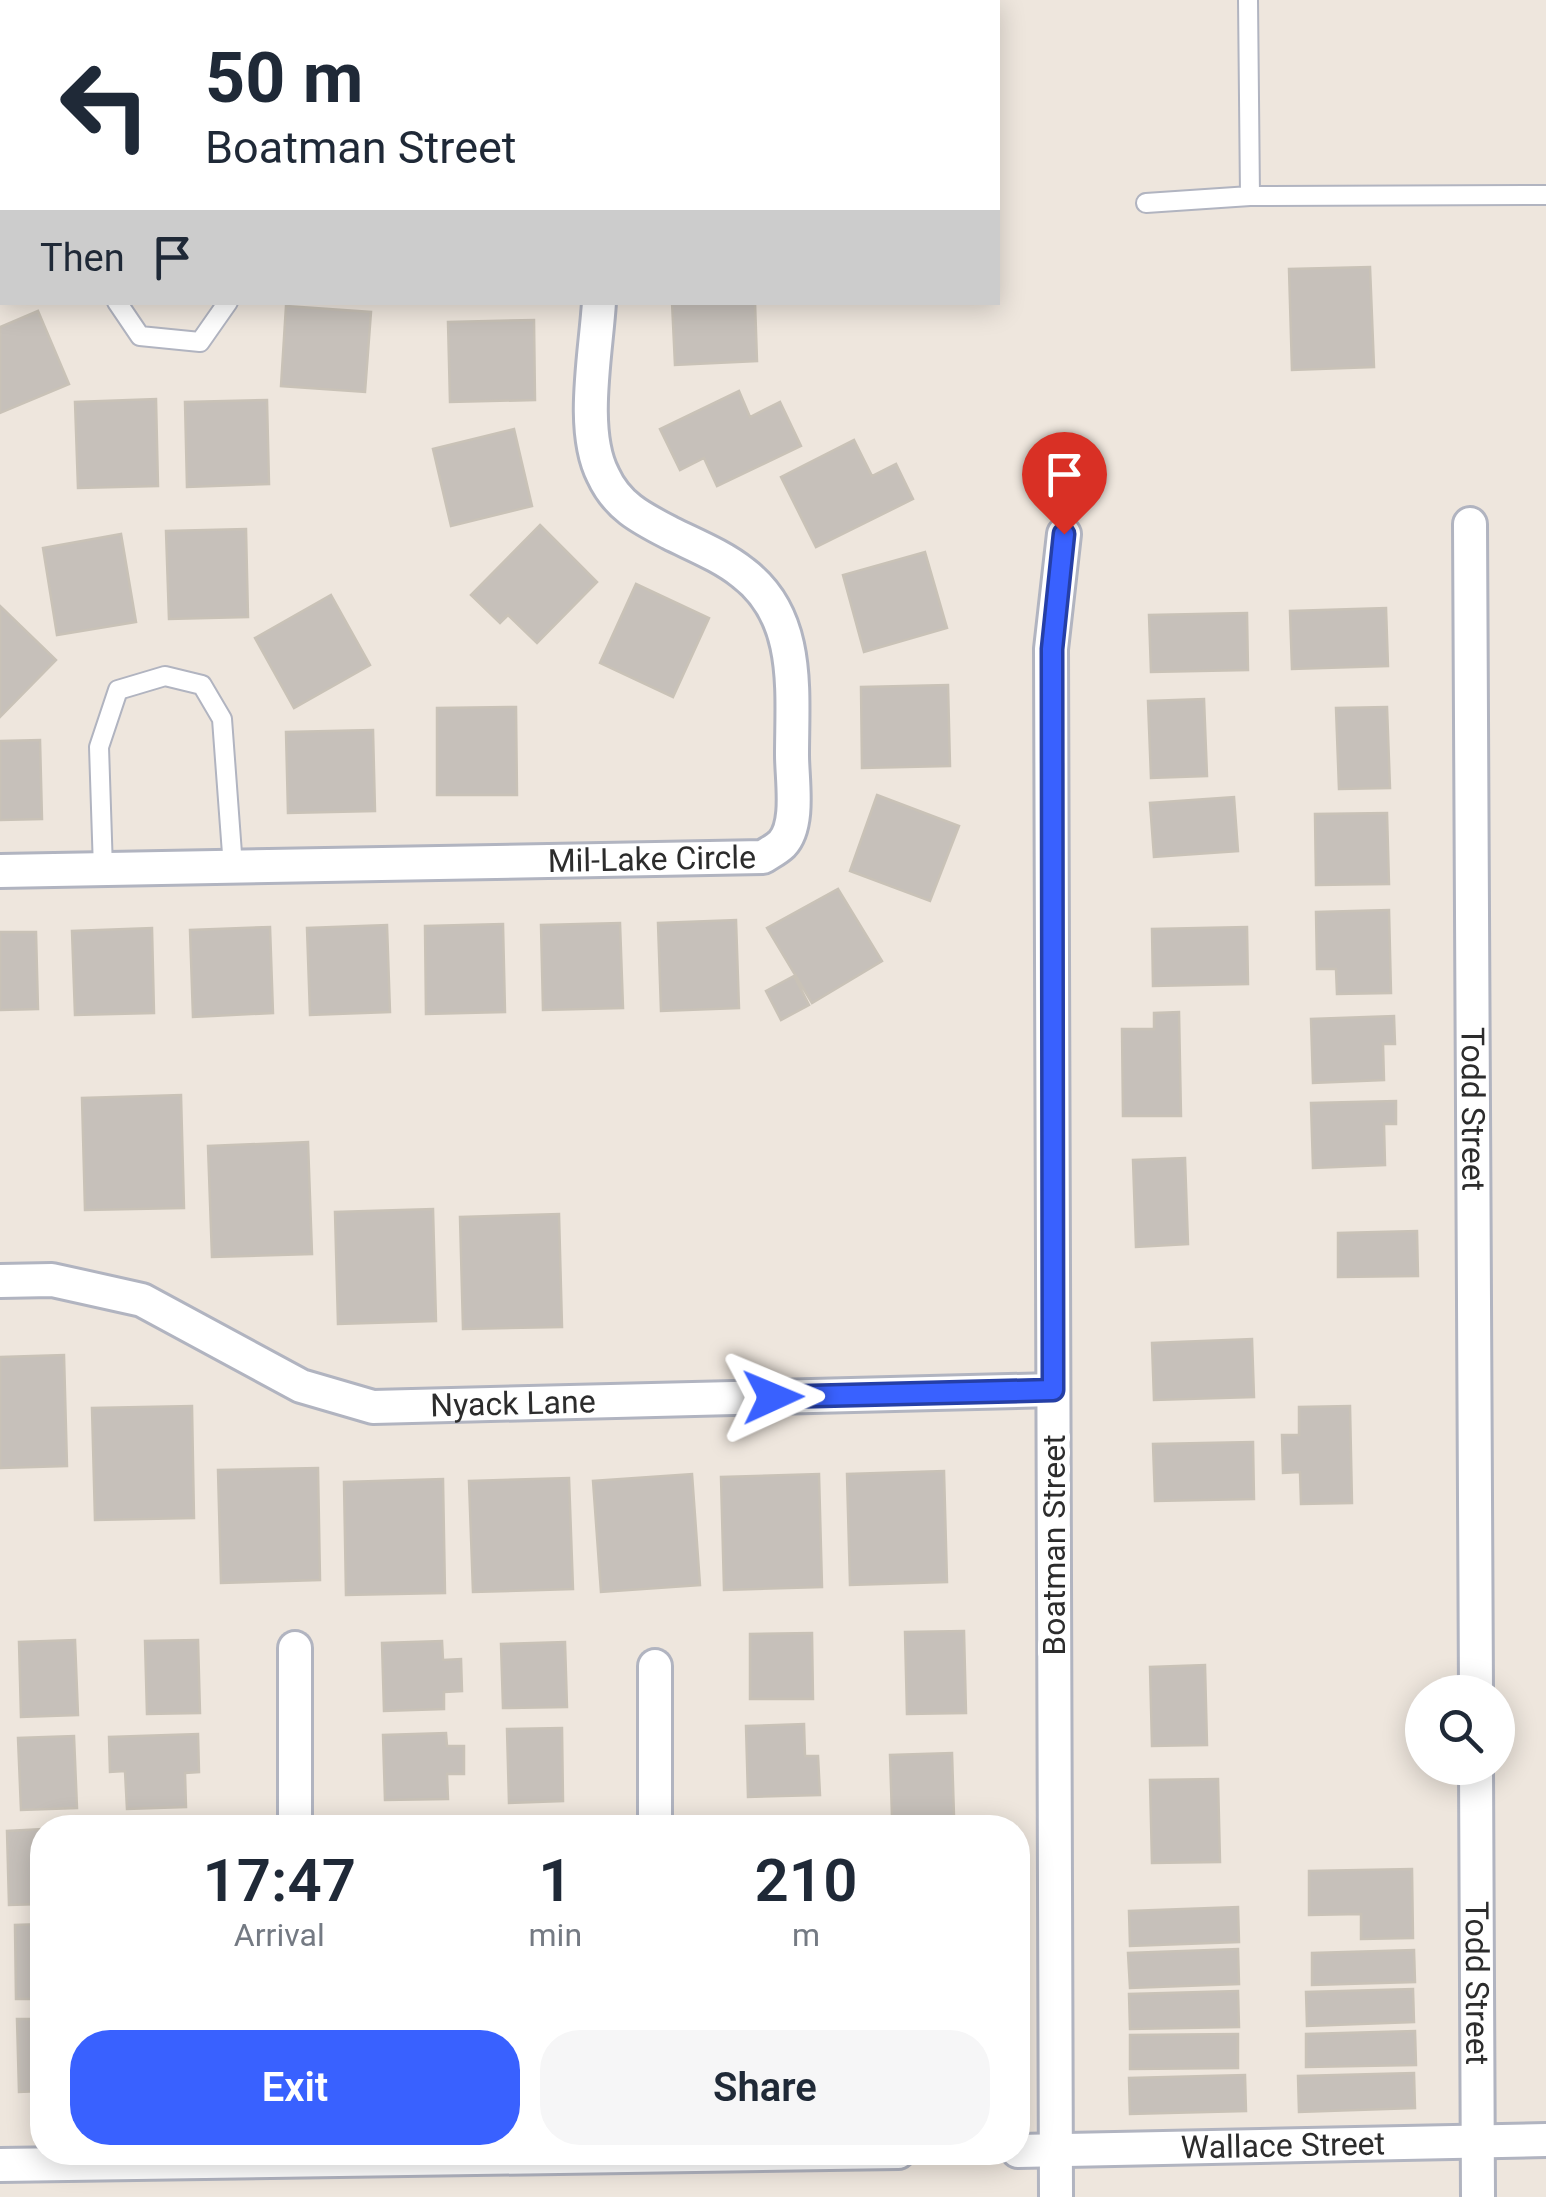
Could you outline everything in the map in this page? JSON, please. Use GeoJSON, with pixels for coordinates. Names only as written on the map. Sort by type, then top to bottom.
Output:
{"type":"FeatureCollection","features":[{"type":"Feature","properties":{"kind":"street","name":"Mil-Lake Circle"},"geometry":{"type":"LineString","coordinates":[[0,871],[763,857],[784,842],[793,817],[792,664],[787,636],[764,592],[743,573],[634,514],[614,496],[593,448],[591,421],[599,305]]}},
{"type":"Feature","properties":{"kind":"street","name":"Todd Street"},"geometry":{"type":"LineString","coordinates":[[1470,524],[1476,1675]]}},
{"type":"Feature","properties":{"kind":"street","name":"Boatman Street"},"geometry":{"type":"LineString","coordinates":[[1056,2197],[1052,649],[1064,534]]}},
{"type":"Feature","properties":{"kind":"street","name":"Nyack Lane"},"geometry":{"type":"LineString","coordinates":[[0,1280],[52,1280],[142,1300],[300,1386],[374,1407],[1053,1390]]}},
{"type":"Feature","properties":{"kind":"street"},"geometry":{"type":"LineString","coordinates":[[295,1648],[295,1815]]}},
{"type":"Feature","properties":{"kind":"street"},"geometry":{"type":"LineString","coordinates":[[655,1666],[655,1815]]}},
{"type":"Feature","properties":{"kind":"street","name":"Todd Street"},"geometry":{"type":"LineString","coordinates":[[1476,1785],[1478,2197]]}},
{"type":"Feature","properties":{"kind":"street","name":"Wallace Street"},"geometry":{"type":"LineString","coordinates":[[1030,2151],[1546,2140]]}},
{"type":"Feature","properties":{"kind":"street"},"geometry":{"type":"LineString","coordinates":[[0,2165],[30,2164]]}},
{"type":"Feature","properties":{"kind":"lane"},"geometry":{"type":"LineString","coordinates":[[1248,0],[1250,196]]}},
{"type":"Feature","properties":{"kind":"lane"},"geometry":{"type":"LineString","coordinates":[[1146,203],[1250,196],[1546,195]]}},
{"type":"Feature","properties":{"kind":"lane"},"geometry":{"type":"LineString","coordinates":[[118,305],[140,336],[200,342],[226,305]]}},
{"type":"Feature","properties":{"kind":"lane"},"geometry":{"type":"LineString","coordinates":[[102,869],[99,747],[113,704],[118,690],[166,676],[202,685],[222,719],[233,867]]}},
{"type":"Feature","properties":{"kind":"building"},"geometry":{"type":"Polygon","coordinates":[[[1370,267],[1374,367],[1292,370],[1289,269],[1370,267]]]}},
{"type":"Feature","properties":{"kind":"building"},"geometry":{"type":"Polygon","coordinates":[[[672,305],[755,305],[757,361],[675,365],[672,305]]]}},
{"type":"Feature","properties":{"kind":"building"},"geometry":{"type":"Polygon","coordinates":[[[286,306],[371,312],[365,392],[281,386],[286,306]]]}},
{"type":"Feature","properties":{"kind":"building"},"geometry":{"type":"Polygon","coordinates":[[[38,311],[69,384],[0,413],[0,327],[38,311]]]}},
{"type":"Feature","properties":{"kind":"building"},"geometry":{"type":"Polygon","coordinates":[[[534,320],[535,400],[450,402],[448,322],[534,320]]]}},
{"type":"Feature","properties":{"kind":"building"},"geometry":{"type":"Polygon","coordinates":[[[739,391],[750,417],[780,402],[801,446],[717,486],[704,458],[680,470],[660,429],[739,391]]]}},
{"type":"Feature","properties":{"kind":"building"},"geometry":{"type":"Polygon","coordinates":[[[156,399],[158,486],[78,488],[75,402],[156,399]]]}},
{"type":"Feature","properties":{"kind":"building"},"geometry":{"type":"Polygon","coordinates":[[[267,400],[269,484],[187,487],[185,402],[267,400]]]}},
{"type":"Feature","properties":{"kind":"building"},"geometry":{"type":"Polygon","coordinates":[[[514,429],[532,506],[451,526],[433,449],[514,429]]]}},
{"type":"Feature","properties":{"kind":"building"},"geometry":{"type":"Polygon","coordinates":[[[854,440],[872,476],[896,464],[913,499],[816,547],[781,477],[854,440]]]}},
{"type":"Feature","properties":{"kind":"building"},"geometry":{"type":"Polygon","coordinates":[[[540,525],[597,582],[537,643],[508,615],[500,623],[471,595],[540,525]]]}},
{"type":"Feature","properties":{"kind":"building"},"geometry":{"type":"Polygon","coordinates":[[[246,529],[248,617],[169,619],[166,531],[246,529]]]}},
{"type":"Feature","properties":{"kind":"building"},"geometry":{"type":"Polygon","coordinates":[[[121,534],[136,622],[57,635],[43,548],[121,534]]]}},
{"type":"Feature","properties":{"kind":"building"},"geometry":{"type":"Polygon","coordinates":[[[925,552],[947,628],[864,652],[843,575],[925,552]]]}},
{"type":"Feature","properties":{"kind":"building"},"geometry":{"type":"Polygon","coordinates":[[[636,584],[709,618],[673,697],[600,663],[636,584]]]}},
{"type":"Feature","properties":{"kind":"building"},"geometry":{"type":"Polygon","coordinates":[[[331,595],[370,665],[294,708],[255,638],[331,595]]]}},
{"type":"Feature","properties":{"kind":"building"},"geometry":{"type":"Polygon","coordinates":[[[0,606],[56,660],[0,717],[0,606]]]}},
{"type":"Feature","properties":{"kind":"building"},"geometry":{"type":"Polygon","coordinates":[[[1386,608],[1388,666],[1292,669],[1290,611],[1386,608]]]}},
{"type":"Feature","properties":{"kind":"building"},"geometry":{"type":"Polygon","coordinates":[[[1247,613],[1248,670],[1151,672],[1149,615],[1247,613]]]}},
{"type":"Feature","properties":{"kind":"building"},"geometry":{"type":"Polygon","coordinates":[[[948,685],[950,766],[862,768],[861,687],[948,685]]]}},
{"type":"Feature","properties":{"kind":"building"},"geometry":{"type":"Polygon","coordinates":[[[1204,699],[1207,776],[1151,778],[1148,701],[1204,699]]]}},
{"type":"Feature","properties":{"kind":"building"},"geometry":{"type":"Polygon","coordinates":[[[516,707],[517,795],[437,795],[437,708],[516,707]]]}},
{"type":"Feature","properties":{"kind":"building"},"geometry":{"type":"Polygon","coordinates":[[[1387,707],[1390,788],[1339,789],[1336,708],[1387,707]]]}},
{"type":"Feature","properties":{"kind":"building"},"geometry":{"type":"Polygon","coordinates":[[[373,730],[375,811],[288,813],[286,732],[373,730]]]}},
{"type":"Feature","properties":{"kind":"building"},"geometry":{"type":"Polygon","coordinates":[[[40,740],[42,819],[0,820],[0,741],[40,740]]]}},
{"type":"Feature","properties":{"kind":"building"},"geometry":{"type":"Polygon","coordinates":[[[877,795],[959,826],[930,901],[850,871],[877,795]]]}},
{"type":"Feature","properties":{"kind":"building"},"geometry":{"type":"Polygon","coordinates":[[[1234,797],[1238,851],[1154,857],[1150,803],[1234,797]]]}},
{"type":"Feature","properties":{"kind":"building"},"geometry":{"type":"Polygon","coordinates":[[[1387,813],[1389,884],[1316,885],[1315,814],[1387,813]]]}},
{"type":"Feature","properties":{"kind":"building"},"geometry":{"type":"Polygon","coordinates":[[[838,889],[882,961],[812,1003],[767,928],[838,889]]]}},
{"type":"Feature","properties":{"kind":"building"},"geometry":{"type":"Polygon","coordinates":[[[1389,910],[1391,993],[1337,994],[1336,969],[1317,969],[1316,912],[1389,910]]]}},
{"type":"Feature","properties":{"kind":"building"},"geometry":{"type":"Polygon","coordinates":[[[736,920],[739,1008],[661,1011],[658,923],[736,920]]]}},
{"type":"Feature","properties":{"kind":"building"},"geometry":{"type":"Polygon","coordinates":[[[620,923],[623,1008],[543,1010],[541,925],[620,923]]]}},
{"type":"Feature","properties":{"kind":"building"},"geometry":{"type":"Polygon","coordinates":[[[503,924],[505,1012],[426,1014],[425,926],[503,924]]]}},
{"type":"Feature","properties":{"kind":"building"},"geometry":{"type":"Polygon","coordinates":[[[387,925],[390,1012],[310,1015],[307,928],[387,925]]]}},
{"type":"Feature","properties":{"kind":"building"},"geometry":{"type":"Polygon","coordinates":[[[270,927],[273,1013],[193,1017],[190,930],[270,927]]]}},
{"type":"Feature","properties":{"kind":"building"},"geometry":{"type":"Polygon","coordinates":[[[1247,927],[1248,984],[1153,986],[1152,929],[1247,927]]]}},
{"type":"Feature","properties":{"kind":"building"},"geometry":{"type":"Polygon","coordinates":[[[152,928],[154,1013],[75,1015],[72,931],[152,928]]]}},
{"type":"Feature","properties":{"kind":"building"},"geometry":{"type":"Polygon","coordinates":[[[0,932],[36,932],[38,1009],[0,1010],[0,932]]]}},
{"type":"Feature","properties":{"kind":"building"},"geometry":{"type":"Polygon","coordinates":[[[794,976],[809,1005],[781,1020],[766,991],[794,976]]]}},
{"type":"Feature","properties":{"kind":"building"},"geometry":{"type":"Polygon","coordinates":[[[1179,1012],[1181,1116],[1123,1116],[1122,1029],[1154,1029],[1154,1013],[1179,1012]]]}},
{"type":"Feature","properties":{"kind":"building"},"geometry":{"type":"Polygon","coordinates":[[[1394,1016],[1395,1044],[1383,1044],[1384,1080],[1313,1083],[1311,1019],[1394,1016]]]}},
{"type":"Feature","properties":{"kind":"building"},"geometry":{"type":"Polygon","coordinates":[[[181,1095],[184,1208],[85,1210],[82,1098],[181,1095]]]}},
{"type":"Feature","properties":{"kind":"building"},"geometry":{"type":"Polygon","coordinates":[[[1396,1101],[1396,1124],[1384,1124],[1385,1165],[1313,1168],[1311,1103],[1396,1101]]]}},
{"type":"Feature","properties":{"kind":"building"},"geometry":{"type":"Polygon","coordinates":[[[308,1142],[312,1254],[212,1257],[208,1146],[308,1142]]]}},
{"type":"Feature","properties":{"kind":"building"},"geometry":{"type":"Polygon","coordinates":[[[1185,1158],[1188,1244],[1136,1247],[1133,1160],[1185,1158]]]}},
{"type":"Feature","properties":{"kind":"building"},"geometry":{"type":"Polygon","coordinates":[[[433,1209],[436,1321],[338,1324],[335,1212],[433,1209]]]}},
{"type":"Feature","properties":{"kind":"building"},"geometry":{"type":"Polygon","coordinates":[[[559,1214],[562,1327],[463,1329],[460,1217],[559,1214]]]}},
{"type":"Feature","properties":{"kind":"building"},"geometry":{"type":"Polygon","coordinates":[[[1417,1231],[1418,1276],[1338,1277],[1338,1233],[1417,1231]]]}},
{"type":"Feature","properties":{"kind":"building"},"geometry":{"type":"Polygon","coordinates":[[[1252,1339],[1254,1397],[1154,1400],[1152,1343],[1252,1339]]]}},
{"type":"Feature","properties":{"kind":"building"},"geometry":{"type":"Polygon","coordinates":[[[64,1355],[67,1466],[0,1468],[0,1357],[64,1355]]]}},
{"type":"Feature","properties":{"kind":"building"},"geometry":{"type":"Polygon","coordinates":[[[192,1406],[194,1518],[95,1520],[92,1408],[192,1406]]]}},
{"type":"Feature","properties":{"kind":"building"},"geometry":{"type":"Polygon","coordinates":[[[1350,1406],[1352,1503],[1301,1504],[1300,1472],[1283,1473],[1282,1435],[1299,1435],[1299,1407],[1350,1406]]]}},
{"type":"Feature","properties":{"kind":"building"},"geometry":{"type":"Polygon","coordinates":[[[1253,1442],[1254,1499],[1155,1501],[1153,1444],[1253,1442]]]}},
{"type":"Feature","properties":{"kind":"building"},"geometry":{"type":"Polygon","coordinates":[[[318,1468],[320,1580],[221,1583],[218,1470],[318,1468]]]}},
{"type":"Feature","properties":{"kind":"building"},"geometry":{"type":"Polygon","coordinates":[[[944,1471],[947,1582],[850,1585],[847,1474],[944,1471]]]}},
{"type":"Feature","properties":{"kind":"building"},"geometry":{"type":"Polygon","coordinates":[[[692,1474],[700,1585],[601,1592],[593,1481],[692,1474]]]}},
{"type":"Feature","properties":{"kind":"building"},"geometry":{"type":"Polygon","coordinates":[[[819,1474],[822,1587],[724,1590],[721,1477],[819,1474]]]}},
{"type":"Feature","properties":{"kind":"building"},"geometry":{"type":"Polygon","coordinates":[[[569,1478],[573,1589],[473,1592],[469,1481],[569,1478]]]}},
{"type":"Feature","properties":{"kind":"building"},"geometry":{"type":"Polygon","coordinates":[[[443,1479],[445,1593],[346,1595],[344,1482],[443,1479]]]}},
{"type":"Feature","properties":{"kind":"building"},"geometry":{"type":"Polygon","coordinates":[[[964,1631],[966,1713],[907,1714],[905,1632],[964,1631]]]}},
{"type":"Feature","properties":{"kind":"building"},"geometry":{"type":"Polygon","coordinates":[[[812,1633],[813,1699],[750,1699],[750,1634],[812,1633]]]}},
{"type":"Feature","properties":{"kind":"building"},"geometry":{"type":"Polygon","coordinates":[[[75,1640],[78,1715],[21,1717],[19,1642],[75,1640]]]}},
{"type":"Feature","properties":{"kind":"building"},"geometry":{"type":"Polygon","coordinates":[[[198,1640],[200,1713],[147,1714],[145,1641],[198,1640]]]}},
{"type":"Feature","properties":{"kind":"building"},"geometry":{"type":"Polygon","coordinates":[[[442,1641],[443,1660],[461,1659],[462,1691],[444,1692],[444,1709],[384,1711],[382,1643],[442,1641]]]}},
{"type":"Feature","properties":{"kind":"building"},"geometry":{"type":"Polygon","coordinates":[[[565,1642],[567,1707],[503,1708],[501,1644],[565,1642]]]}},
{"type":"Feature","properties":{"kind":"building"},"geometry":{"type":"Polygon","coordinates":[[[1205,1665],[1207,1745],[1152,1746],[1150,1667],[1205,1665]]]}},
{"type":"Feature","properties":{"kind":"building"},"geometry":{"type":"Polygon","coordinates":[[[804,1724],[805,1756],[818,1756],[820,1795],[748,1797],[746,1726],[804,1724]]]}},
{"type":"Feature","properties":{"kind":"building"},"geometry":{"type":"Polygon","coordinates":[[[562,1728],[563,1801],[509,1803],[507,1729],[562,1728]]]}},
{"type":"Feature","properties":{"kind":"building"},"geometry":{"type":"Polygon","coordinates":[[[446,1733],[447,1746],[464,1746],[464,1774],[447,1774],[448,1799],[385,1800],[383,1735],[446,1733]]]}},
{"type":"Feature","properties":{"kind":"building"},"geometry":{"type":"Polygon","coordinates":[[[198,1734],[199,1772],[185,1773],[186,1807],[127,1809],[125,1771],[110,1772],[109,1737],[198,1734]]]}},
{"type":"Feature","properties":{"kind":"building"},"geometry":{"type":"Polygon","coordinates":[[[74,1736],[77,1808],[21,1810],[18,1738],[74,1736]]]}},
{"type":"Feature","properties":{"kind":"building"},"geometry":{"type":"Polygon","coordinates":[[[952,1753],[954,1815],[892,1815],[890,1755],[952,1753]]]}},
{"type":"Feature","properties":{"kind":"building"},"geometry":{"type":"Polygon","coordinates":[[[1218,1779],[1220,1862],[1152,1863],[1150,1780],[1218,1779]]]}},
{"type":"Feature","properties":{"kind":"building"},"geometry":{"type":"Polygon","coordinates":[[[30,1830],[30,1904],[9,1905],[7,1831],[30,1830]]]}},
{"type":"Feature","properties":{"kind":"building"},"geometry":{"type":"Polygon","coordinates":[[[1412,1869],[1413,1938],[1361,1939],[1361,1914],[1309,1915],[1309,1871],[1412,1869]]]}},
{"type":"Feature","properties":{"kind":"building"},"geometry":{"type":"Polygon","coordinates":[[[1238,1907],[1239,1942],[1130,1946],[1129,1911],[1238,1907]]]}},
{"type":"Feature","properties":{"kind":"building"},"geometry":{"type":"Polygon","coordinates":[[[30,1924],[30,1999],[16,1999],[15,1925],[30,1924]]]}},
{"type":"Feature","properties":{"kind":"building"},"geometry":{"type":"Polygon","coordinates":[[[1238,1949],[1239,1984],[1130,1988],[1128,1953],[1238,1949]]]}},
{"type":"Feature","properties":{"kind":"building"},"geometry":{"type":"Polygon","coordinates":[[[1414,1950],[1415,1982],[1312,1985],[1312,1953],[1414,1950]]]}},
{"type":"Feature","properties":{"kind":"building"},"geometry":{"type":"Polygon","coordinates":[[[1413,1989],[1414,2022],[1307,2026],[1306,1992],[1413,1989]]]}},
{"type":"Feature","properties":{"kind":"building"},"geometry":{"type":"Polygon","coordinates":[[[1238,1991],[1239,2027],[1130,2029],[1129,1994],[1238,1991]]]}},
{"type":"Feature","properties":{"kind":"building"},"geometry":{"type":"Polygon","coordinates":[[[17,2019],[30,2019],[30,2092],[19,2092],[17,2019]]]}},
{"type":"Feature","properties":{"kind":"building"},"geometry":{"type":"Polygon","coordinates":[[[1415,2031],[1416,2065],[1306,2067],[1306,2034],[1415,2031]]]}},
{"type":"Feature","properties":{"kind":"building"},"geometry":{"type":"Polygon","coordinates":[[[1238,2034],[1238,2068],[1130,2069],[1130,2035],[1238,2034]]]}},
{"type":"Feature","properties":{"kind":"building"},"geometry":{"type":"Polygon","coordinates":[[[1414,2073],[1415,2108],[1299,2112],[1298,2076],[1414,2073]]]}},
{"type":"Feature","properties":{"kind":"building"},"geometry":{"type":"Polygon","coordinates":[[[1245,2075],[1246,2111],[1130,2114],[1129,2078],[1245,2075]]]}},
{"type":"Feature","properties":{"kind":"route"},"geometry":{"type":"LineString","coordinates":[[773,1397],[1053,1390],[1052,649],[1064,534]]}}]}
